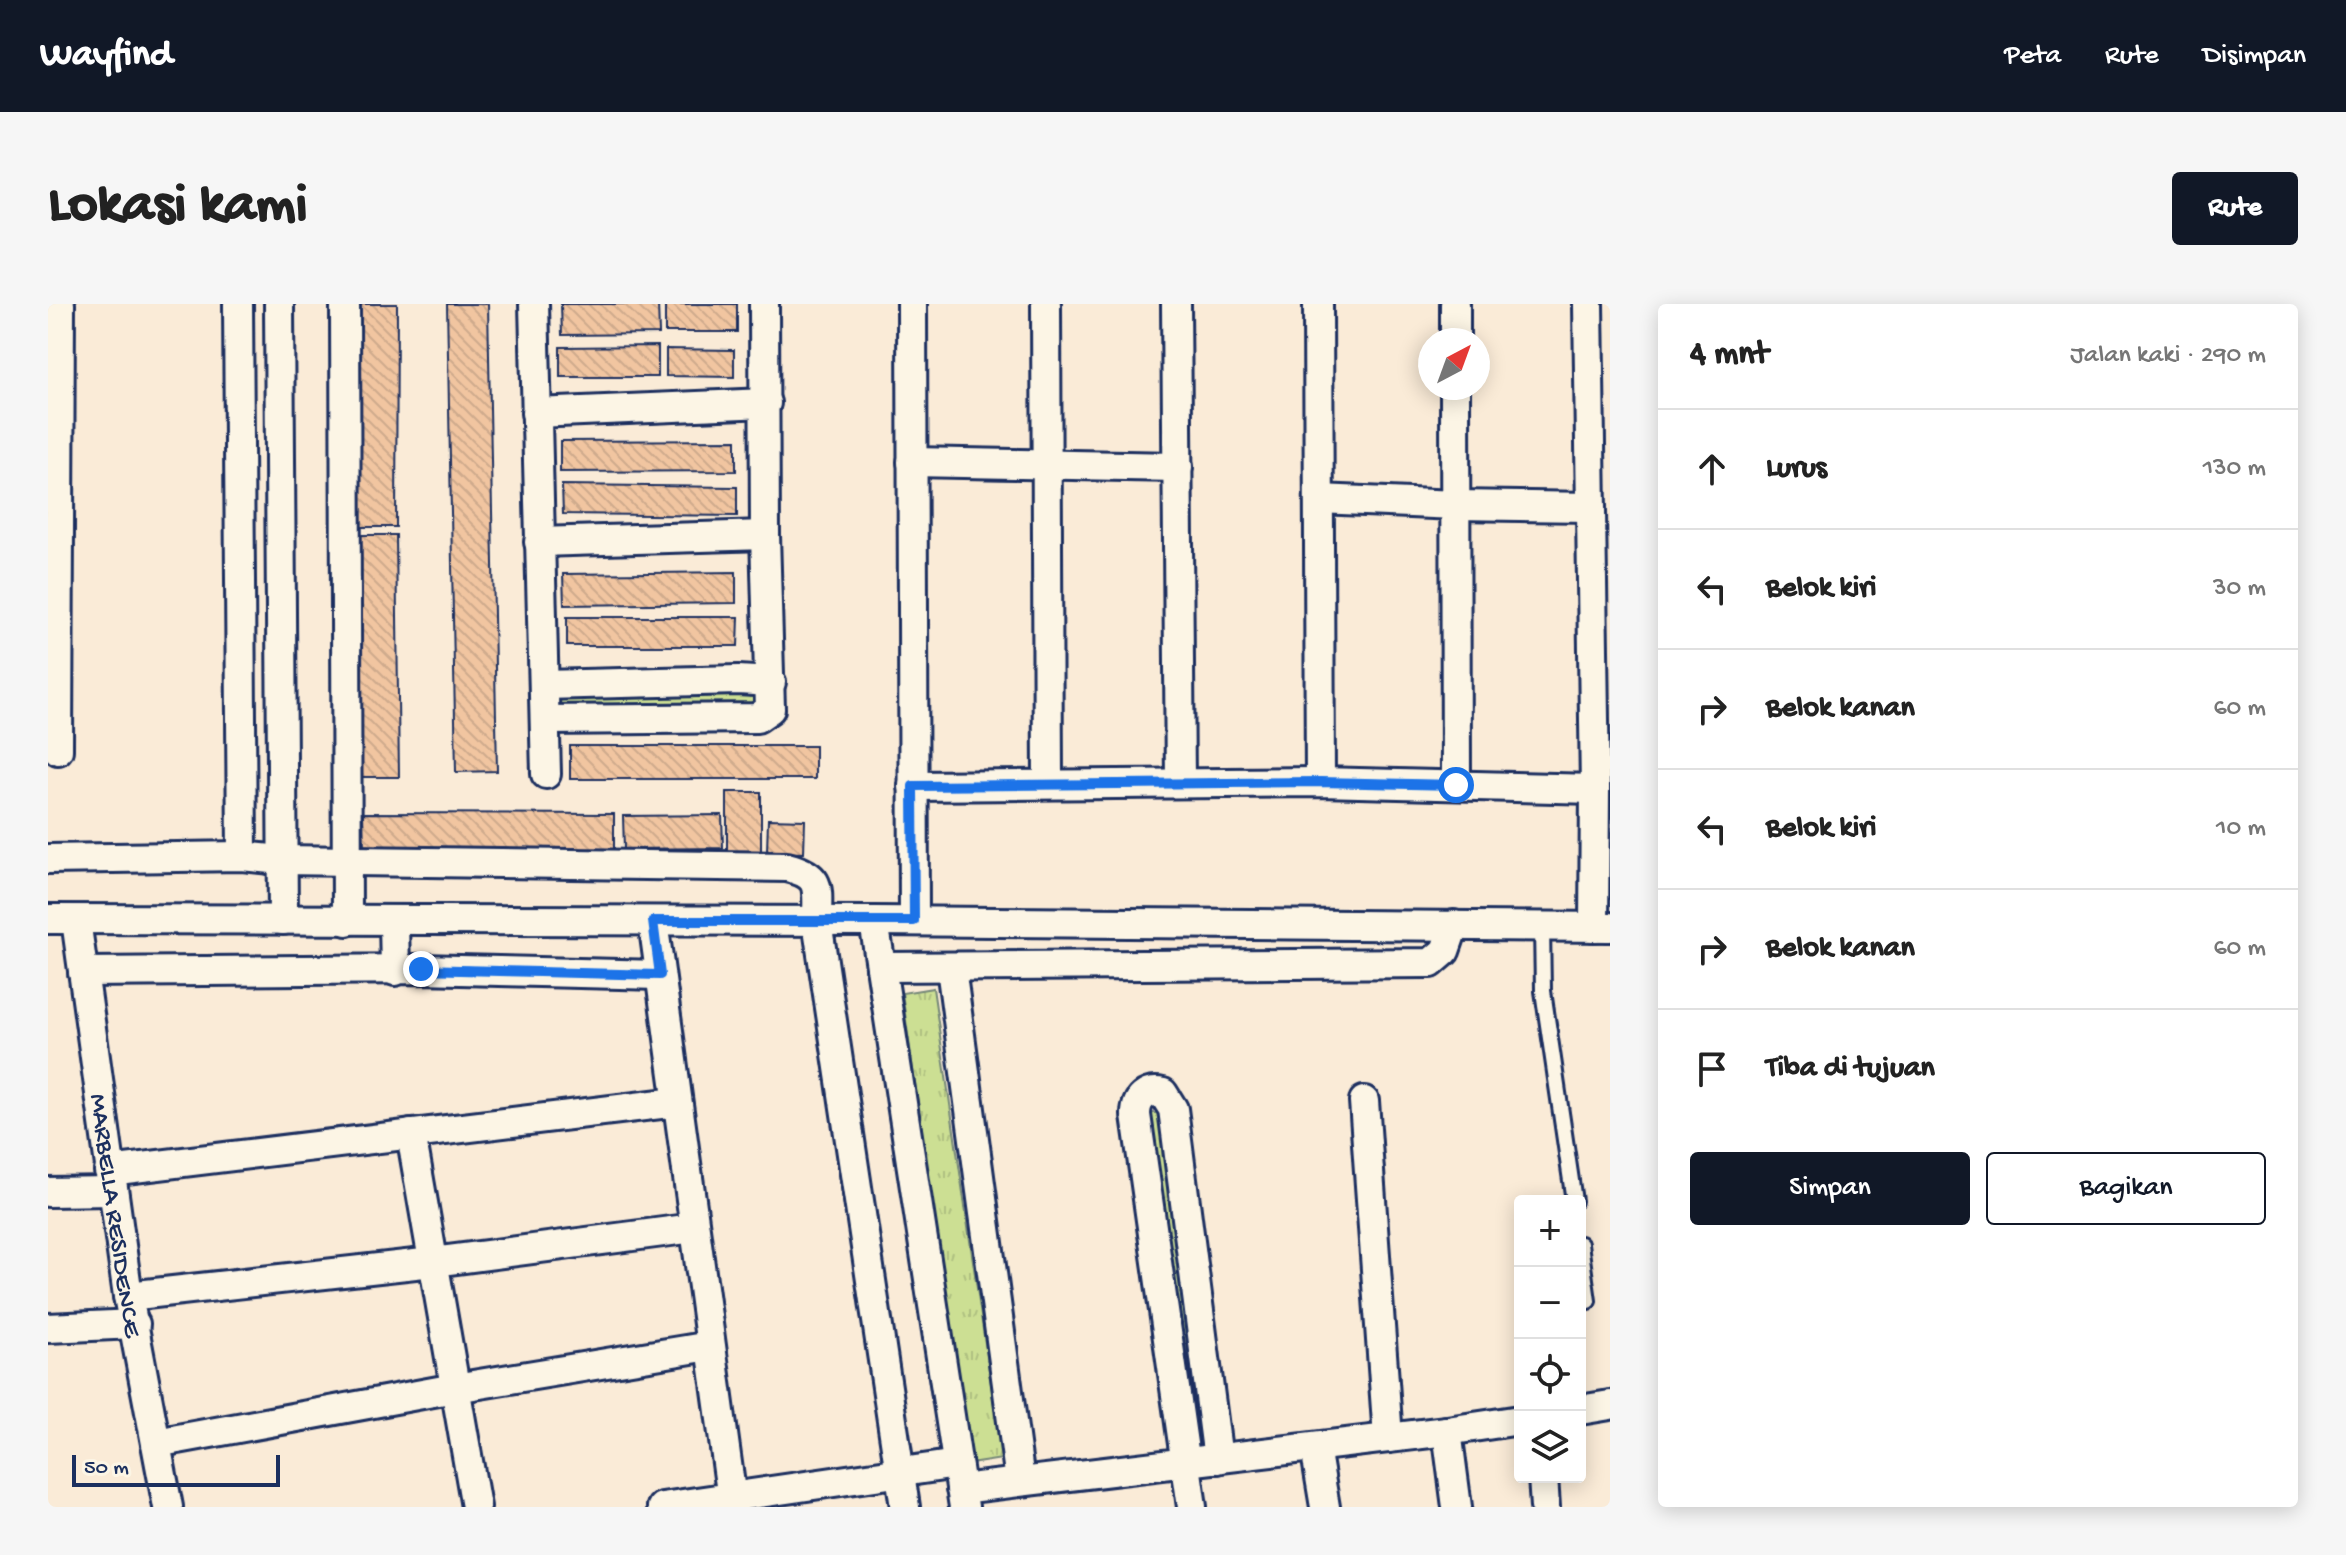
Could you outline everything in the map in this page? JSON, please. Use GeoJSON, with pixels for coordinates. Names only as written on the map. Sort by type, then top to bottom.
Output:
{"type":"FeatureCollection","features":[{"type":"Feature","properties":{"kind":"street"},"geometry":{"type":"LineString","coordinates":[[58,750],[52,702],[52,569],[60,304]]}},
{"type":"Feature","properties":{"kind":"street"},"geometry":{"type":"LineString","coordinates":[[238,304],[242,856]]}},
{"type":"Feature","properties":{"kind":"street"},"geometry":{"type":"LineString","coordinates":[[279,304],[283,920]]}},
{"type":"Feature","properties":{"kind":"street"},"geometry":{"type":"LineString","coordinates":[[345,304],[347,921]]}},
{"type":"Feature","properties":{"kind":"street"},"geometry":{"type":"LineString","coordinates":[[534,304],[546,774]]}},
{"type":"Feature","properties":{"kind":"street"},"geometry":{"type":"LineString","coordinates":[[545,720],[757,718],[770,709],[765,535],[764,304]]}},
{"type":"Feature","properties":{"kind":"street"},"geometry":{"type":"LineString","coordinates":[[912,304],[914,921]]}},
{"type":"Feature","properties":{"kind":"street"},"geometry":{"type":"LineString","coordinates":[[1046,304],[1048,784]]}},
{"type":"Feature","properties":{"kind":"street"},"geometry":{"type":"LineString","coordinates":[[1176,304],[1180,783]]}},
{"type":"Feature","properties":{"kind":"street"},"geometry":{"type":"LineString","coordinates":[[1318,304],[1320,782]]}},
{"type":"Feature","properties":{"kind":"street"},"geometry":{"type":"LineString","coordinates":[[1455,304],[1455,328]]}},
{"type":"Feature","properties":{"kind":"street"},"geometry":{"type":"LineString","coordinates":[[62,920],[914,921],[1602,927],[1595,789],[1588,304]]}},
{"type":"Feature","properties":{"kind":"street"},"geometry":{"type":"LineString","coordinates":[[1455,400],[1456,785]]}},
{"type":"Feature","properties":{"kind":"street"},"geometry":{"type":"LineString","coordinates":[[536,413],[766,403]]}},
{"type":"Feature","properties":{"kind":"street"},"geometry":{"type":"LineString","coordinates":[[912,462],[1178,467]]}},
{"type":"Feature","properties":{"kind":"street"},"geometry":{"type":"LineString","coordinates":[[1319,499],[1591,507]]}},
{"type":"Feature","properties":{"kind":"street"},"geometry":{"type":"LineString","coordinates":[[539,542],[765,535]]}},
{"type":"Feature","properties":{"kind":"street"},"geometry":{"type":"LineString","coordinates":[[544,685],[738,680],[771,682]]}},
{"type":"Feature","properties":{"kind":"street"},"geometry":{"type":"LineString","coordinates":[[913,786],[1320,782],[1595,789]]}},
{"type":"Feature","properties":{"kind":"street"},"geometry":{"type":"LineString","coordinates":[[48,859],[242,856],[281,860],[787,867],[805,871],[817,886],[817,921],[905,1507]]}},
{"type":"Feature","properties":{"kind":"street","name":"MARBELLA RESIDENCE"},"geometry":{"type":"LineString","coordinates":[[62,920],[83,972],[128,1296],[168,1507]]}},
{"type":"Feature","properties":{"kind":"street"},"geometry":{"type":"LineString","coordinates":[[394,921],[395,971]]}},
{"type":"Feature","properties":{"kind":"street"},"geometry":{"type":"LineString","coordinates":[[653,921],[733,1502]]}},
{"type":"Feature","properties":{"kind":"street"},"geometry":{"type":"LineString","coordinates":[[874,921],[960,1487]]}},
{"type":"Feature","properties":{"kind":"street"},"geometry":{"type":"LineString","coordinates":[[881,967],[1431,963],[1445,951],[1454,925]]}},
{"type":"Feature","properties":{"kind":"street"},"geometry":{"type":"LineString","coordinates":[[951,968],[1020,1481]]}},
{"type":"Feature","properties":{"kind":"street"},"geometry":{"type":"LineString","coordinates":[[83,972],[421,969],[660,975]]}},
{"type":"Feature","properties":{"kind":"street"},"geometry":{"type":"LineString","coordinates":[[1192,1507],[1136,1115],[1136,1105],[1140,1099],[1155,1091],[1169,1099],[1173,1109],[1218,1459]]}},
{"type":"Feature","properties":{"kind":"street"},"geometry":{"type":"LineString","coordinates":[[1364,1101],[1388,1438]]}},
{"type":"Feature","properties":{"kind":"street"},"geometry":{"type":"LineString","coordinates":[[48,1192],[411,1134],[677,1102]]}},
{"type":"Feature","properties":{"kind":"street"},"geometry":{"type":"LineString","coordinates":[[411,1134],[476,1507]]}},
{"type":"Feature","properties":{"kind":"street"},"geometry":{"type":"LineString","coordinates":[[128,1296],[433,1262],[694,1228]]}},
{"type":"Feature","properties":{"kind":"street"},"geometry":{"type":"LineString","coordinates":[[48,1328],[135,1324]]}},
{"type":"Feature","properties":{"kind":"street"},"geometry":{"type":"LineString","coordinates":[[156,1443],[455,1388],[710,1346]]}},
{"type":"Feature","properties":{"kind":"street"},"geometry":{"type":"LineString","coordinates":[[1586,1409],[1610,1405]]}},
{"type":"Feature","properties":{"kind":"street"},"geometry":{"type":"LineString","coordinates":[[662,1507],[733,1502],[900,1472],[960,1487],[1185,1463],[1514,1421]]}},
{"type":"Feature","properties":{"kind":"street"},"geometry":{"type":"LineString","coordinates":[[1447,1431],[1457,1507]]}},
{"type":"Feature","properties":{"kind":"street"},"geometry":{"type":"LineString","coordinates":[[1315,1447],[1325,1507]]}},
{"type":"Feature","properties":{"kind":"street"},"geometry":{"type":"LineString","coordinates":[[1543,1483],[1545,1507]]}},
{"type":"Feature","properties":{"kind":"lane"},"geometry":{"type":"LineString","coordinates":[[1542,926],[1543,991],[1573,1195]]}},
{"type":"Feature","properties":{"kind":"lane"},"geometry":{"type":"LineString","coordinates":[[1583,1267],[1588,1301]]}},
{"type":"Feature","properties":{"kind":"green space"},"geometry":{"type":"Polygon","coordinates":[[[761,690],[761,710],[560,711],[560,692],[761,690]]]}},
{"type":"Feature","properties":{"kind":"green space"},"geometry":{"type":"Polygon","coordinates":[[[933,988],[1002,1459],[970,1464],[902,993],[933,988]]]}},
{"type":"Feature","properties":{"kind":"green space"},"geometry":{"type":"Polygon","coordinates":[[[1162,1112],[1204,1434],[1189,1436],[1147,1114],[1162,1112]]]}},
{"type":"Feature","properties":{"kind":"building"},"geometry":{"type":"Polygon","coordinates":[[[352,304],[397,304],[396,527],[352,527],[352,304]]]}},
{"type":"Feature","properties":{"kind":"building"},"geometry":{"type":"Polygon","coordinates":[[[447,304],[488,304],[497,771],[456,772],[447,304]]]}},
{"type":"Feature","properties":{"kind":"building"},"geometry":{"type":"Polygon","coordinates":[[[561,304],[658,304],[659,334],[562,335],[561,304]]]}},
{"type":"Feature","properties":{"kind":"building"},"geometry":{"type":"Polygon","coordinates":[[[665,304],[737,304],[737,332],[665,332],[665,304]]]}},
{"type":"Feature","properties":{"kind":"building"},"geometry":{"type":"Polygon","coordinates":[[[658,346],[658,377],[560,377],[560,347],[658,346]]]}},
{"type":"Feature","properties":{"kind":"building"},"geometry":{"type":"Polygon","coordinates":[[[666,349],[734,350],[734,377],[666,376],[666,349]]]}},
{"type":"Feature","properties":{"kind":"building"},"geometry":{"type":"Polygon","coordinates":[[[736,440],[736,471],[560,472],[560,441],[736,440]]]}},
{"type":"Feature","properties":{"kind":"building"},"geometry":{"type":"Polygon","coordinates":[[[562,485],[737,487],[737,516],[563,514],[562,485]]]}},
{"type":"Feature","properties":{"kind":"building"},"geometry":{"type":"Polygon","coordinates":[[[355,535],[396,535],[399,777],[358,777],[355,535]]]}},
{"type":"Feature","properties":{"kind":"building"},"geometry":{"type":"Polygon","coordinates":[[[736,572],[736,603],[564,605],[563,574],[736,572]]]}},
{"type":"Feature","properties":{"kind":"building"},"geometry":{"type":"Polygon","coordinates":[[[567,617],[739,617],[738,646],[567,646],[567,617]]]}},
{"type":"Feature","properties":{"kind":"building"},"geometry":{"type":"Polygon","coordinates":[[[570,746],[815,746],[815,779],[570,779],[570,746]]]}},
{"type":"Feature","properties":{"kind":"building"},"geometry":{"type":"Polygon","coordinates":[[[727,792],[761,792],[761,855],[727,854],[727,792]]]}},
{"type":"Feature","properties":{"kind":"building"},"geometry":{"type":"Polygon","coordinates":[[[363,813],[614,814],[614,850],[364,849],[363,813]]]}},
{"type":"Feature","properties":{"kind":"building"},"geometry":{"type":"Polygon","coordinates":[[[722,815],[723,848],[624,849],[623,816],[722,815]]]}},
{"type":"Feature","properties":{"kind":"building"},"geometry":{"type":"Polygon","coordinates":[[[768,819],[805,820],[804,853],[767,852],[768,819]]]}},
{"type":"Feature","properties":{"kind":"route"},"geometry":{"type":"LineString","coordinates":[[421,969],[660,975],[653,921],[914,921],[913,786],[1320,782],[1456,785]]}}]}
